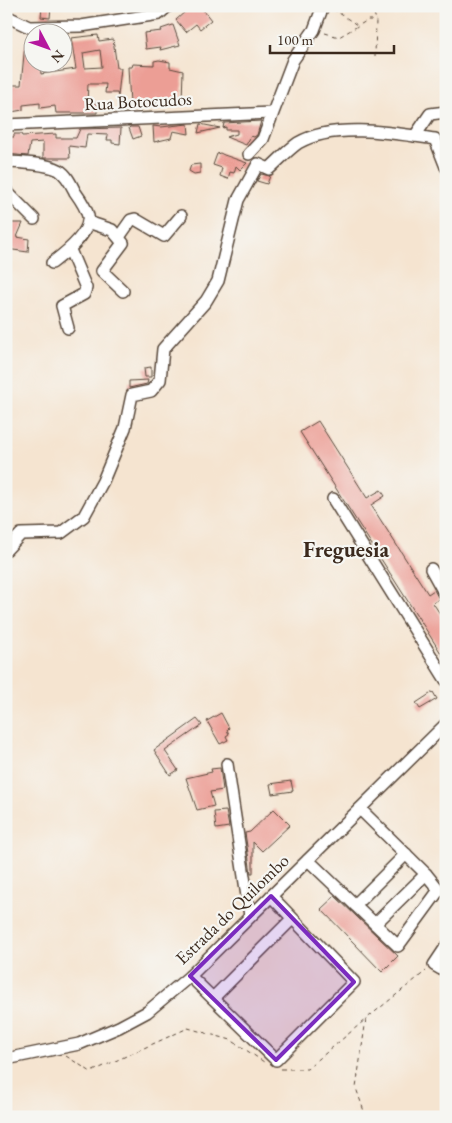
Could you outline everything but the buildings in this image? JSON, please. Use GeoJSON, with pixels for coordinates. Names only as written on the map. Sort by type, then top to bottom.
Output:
{"type":"FeatureCollection","features":[{"type":"Feature","properties":{"kind":"street"},"geometry":{"type":"LineString","coordinates":[[6,16],[29,27],[81,26],[159,14],[168,6]]}},
{"type":"Feature","properties":{"kind":"street"},"geometry":{"type":"LineString","coordinates":[[249,154],[263,139],[293,60],[314,30],[324,6]]}},
{"type":"Feature","properties":{"kind":"street"},"geometry":{"type":"LineString","coordinates":[[415,136],[430,114],[446,112]]}},
{"type":"Feature","properties":{"kind":"street","name":"Rua Botocudos"},"geometry":{"type":"LineString","coordinates":[[6,124],[272,113]]}},
{"type":"Feature","properties":{"kind":"street"},"geometry":{"type":"LineString","coordinates":[[6,550],[21,534],[61,532],[84,516],[103,481],[125,428],[132,395],[151,390],[160,380],[163,349],[206,301],[218,281],[238,200],[258,164],[269,169],[298,143],[321,135],[365,131],[435,139],[446,167]]}},
{"type":"Feature","properties":{"kind":"street"},"geometry":{"type":"LineString","coordinates":[[6,162],[18,162],[58,169],[64,173],[85,207],[88,222],[70,250],[52,263]]}},
{"type":"Feature","properties":{"kind":"street"},"geometry":{"type":"LineString","coordinates":[[6,191],[34,219]]}},
{"type":"Feature","properties":{"kind":"street"},"geometry":{"type":"LineString","coordinates":[[119,237],[131,220],[135,218],[164,236],[181,216]]}},
{"type":"Feature","properties":{"kind":"street"},"geometry":{"type":"LineString","coordinates":[[88,222],[104,226],[119,237],[122,246],[104,266],[102,271],[123,291]]}},
{"type":"Feature","properties":{"kind":"street"},"geometry":{"type":"LineString","coordinates":[[68,328],[62,306],[84,294],[86,288],[70,250]]}},
{"type":"Feature","properties":{"kind":"street"},"geometry":{"type":"LineString","coordinates":[[333,498],[446,680]]}},
{"type":"Feature","properties":{"kind":"street"},"geometry":{"type":"LineString","coordinates":[[430,569],[446,596]]}},
{"type":"Feature","properties":{"kind":"street","name":"Estrada do Quilombo"},"geometry":{"type":"LineString","coordinates":[[6,1059],[79,1044],[119,1027],[147,1012],[190,976],[446,724]]}},
{"type":"Feature","properties":{"kind":"street"},"geometry":{"type":"LineString","coordinates":[[226,764],[250,916]]}},
{"type":"Feature","properties":{"kind":"street"},"geometry":{"type":"LineString","coordinates":[[360,809],[426,874],[446,900]]}},
{"type":"Feature","properties":{"kind":"street"},"geometry":{"type":"LineString","coordinates":[[355,906],[406,854]]}},
{"type":"Feature","properties":{"kind":"street"},"geometry":{"type":"LineString","coordinates":[[308,860],[398,946],[439,890]]}},
{"type":"Feature","properties":{"kind":"street"},"geometry":{"type":"LineString","coordinates":[[375,924],[426,874]]}},
{"type":"Feature","properties":{"kind":"street"},"geometry":{"type":"LineString","coordinates":[[190,976],[276,1060],[354,982],[271,896]]}},
{"type":"Feature","properties":{"kind":"street"},"geometry":{"type":"LineString","coordinates":[[213,998],[292,918]]}},
{"type":"Feature","properties":{"kind":"street"},"geometry":{"type":"LineString","coordinates":[[446,947],[434,964],[446,972]]}},
{"type":"Feature","properties":{"kind":"path"},"geometry":{"type":"LineString","coordinates":[[330,6],[357,26]]}},
{"type":"Feature","properties":{"kind":"path"},"geometry":{"type":"LineString","coordinates":[[372,6],[376,20],[375,56]]}},
{"type":"Feature","properties":{"kind":"path"},"geometry":{"type":"LineString","coordinates":[[314,30],[339,37],[368,20],[376,20]]}},
{"type":"Feature","properties":{"kind":"path"},"geometry":{"type":"LineString","coordinates":[[274,1069],[307,1069],[434,964]]}},
{"type":"Feature","properties":{"kind":"path"},"geometry":{"type":"LineString","coordinates":[[366,1019],[356,1088],[366,1117]]}},
{"type":"Feature","properties":{"kind":"path"},"geometry":{"type":"LineString","coordinates":[[54,1049],[91,1072],[188,1028],[231,1040],[267,1064]]}},
{"type":"Feature","properties":{"kind":"highlighted area"},"geometry":{"type":"Polygon","coordinates":[[[271,896],[354,982],[276,1060],[190,976],[271,896]]]}},
{"type":"Feature","properties":{"kind":"district","name":"Freguesia"},"geometry":{"type":"Point","coordinates":[346,549]}}]}
